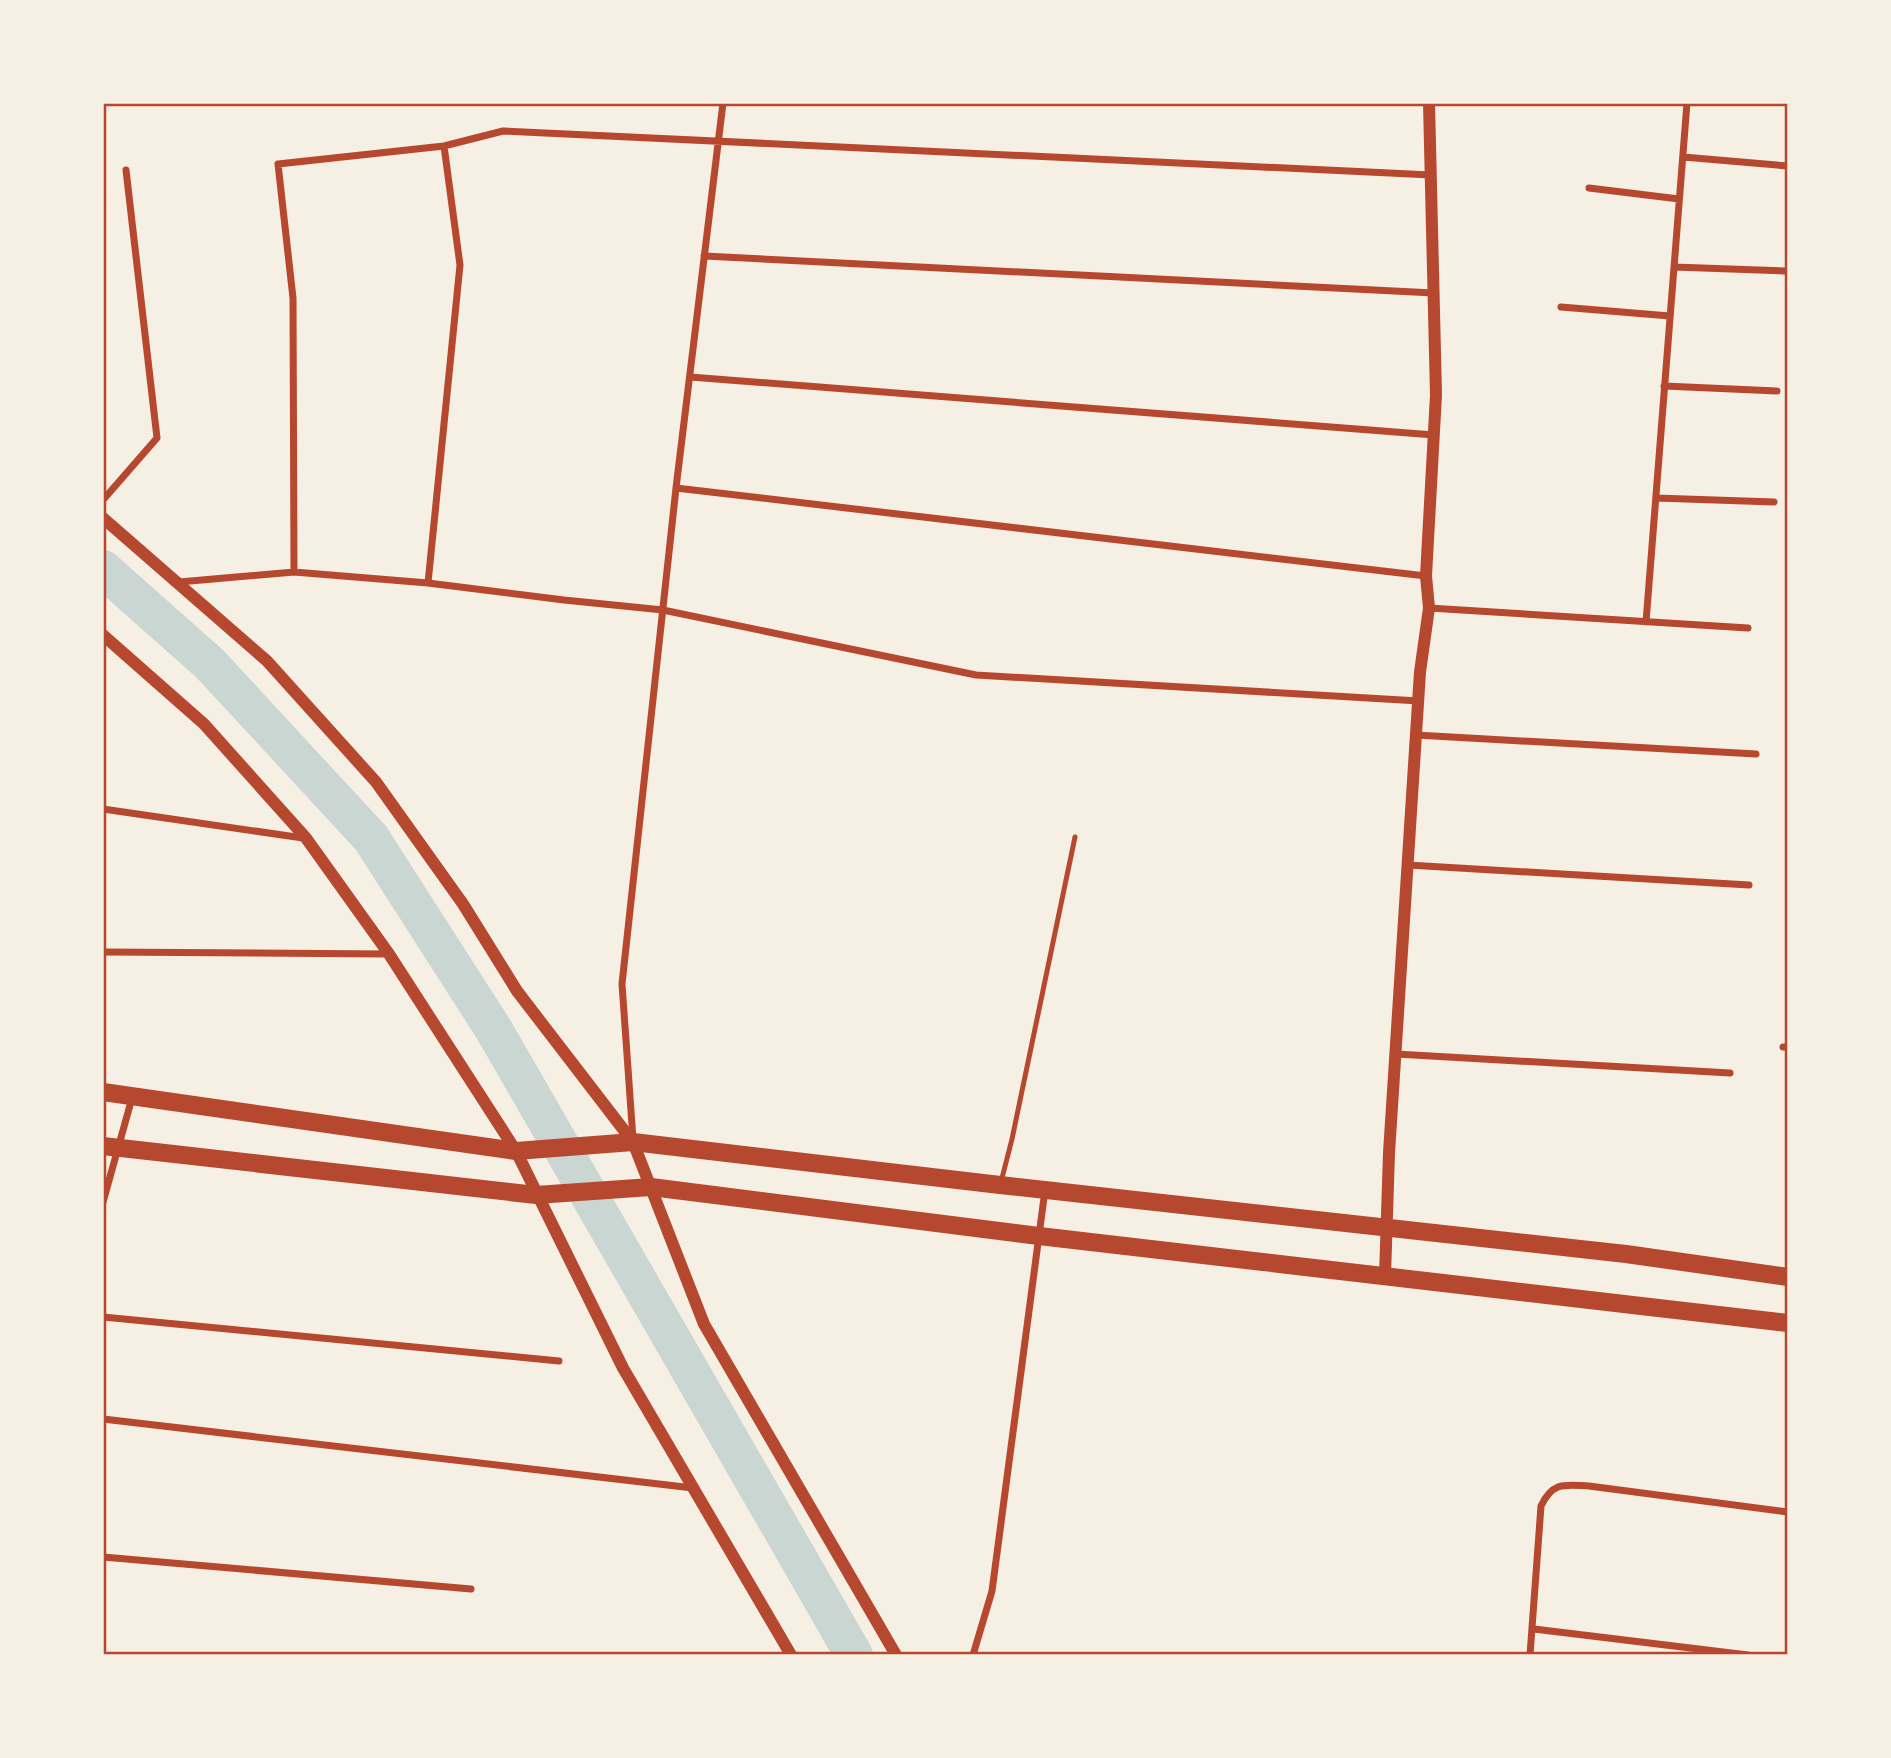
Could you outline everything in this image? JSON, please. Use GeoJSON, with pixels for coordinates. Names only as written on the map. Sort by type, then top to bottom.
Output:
{"type":"FeatureCollection","features":[{"type":"Feature","properties":{"kind":"main road"},"geometry":{"type":"LineString","coordinates":[[103,1092],[516,1151],[633,1142],[1626,1254],[1788,1277]]}},
{"type":"Feature","properties":{"kind":"main road"},"geometry":{"type":"LineString","coordinates":[[111,1147],[536,1195],[651,1187],[1039,1236],[1788,1323]]}},
{"type":"Feature","properties":{"kind":"street"},"geometry":{"type":"LineString","coordinates":[[633,1142],[622,984],[676,488],[723,103]]}},
{"type":"Feature","properties":{"kind":"street"},"geometry":{"type":"LineString","coordinates":[[1385,1276],[1389,1153],[1416,735],[1429,608],[1426,576],[1436,396],[1429,103]]}},
{"type":"Feature","properties":{"kind":"street"},"geometry":{"type":"LineString","coordinates":[[1646,622],[1687,103]]}},
{"type":"Feature","properties":{"kind":"street"},"geometry":{"type":"LineString","coordinates":[[294,572],[293,298],[278,164],[444,146],[503,131],[1431,175]]}},
{"type":"Feature","properties":{"kind":"street"},"geometry":{"type":"LineString","coordinates":[[428,583],[460,265],[444,146]]}},
{"type":"Feature","properties":{"kind":"street"},"geometry":{"type":"LineString","coordinates":[[1683,157],[1788,166]]}},
{"type":"Feature","properties":{"kind":"street"},"geometry":{"type":"LineString","coordinates":[[103,500],[157,438],[125,170]]}},
{"type":"Feature","properties":{"kind":"street"},"geometry":{"type":"LineString","coordinates":[[1589,188],[1679,199]]}},
{"type":"Feature","properties":{"kind":"street"},"geometry":{"type":"LineString","coordinates":[[704,257],[1434,293]]}},
{"type":"Feature","properties":{"kind":"street"},"geometry":{"type":"LineString","coordinates":[[1674,267],[1786,271]]}},
{"type":"Feature","properties":{"kind":"street"},"geometry":{"type":"LineString","coordinates":[[1561,307],[1670,316]]}},
{"type":"Feature","properties":{"kind":"street"},"geometry":{"type":"LineString","coordinates":[[690,377],[1434,435]]}},
{"type":"Feature","properties":{"kind":"street"},"geometry":{"type":"LineString","coordinates":[[1664,386],[1777,391]]}},
{"type":"Feature","properties":{"kind":"street"},"geometry":{"type":"LineString","coordinates":[[676,488],[1426,576]]}},
{"type":"Feature","properties":{"kind":"street"},"geometry":{"type":"LineString","coordinates":[[1656,498],[1774,502]]}},
{"type":"Feature","properties":{"kind":"street"},"geometry":{"type":"LineString","coordinates":[[103,518],[267,661],[376,782],[463,905],[517,991],[633,1142],[704,1324],[896,1655]]}},
{"type":"Feature","properties":{"kind":"street"},"geometry":{"type":"LineString","coordinates":[[179,582],[294,572],[428,583],[663,610],[976,675],[1419,701]]}},
{"type":"Feature","properties":{"kind":"street"},"geometry":{"type":"LineString","coordinates":[[1429,608],[1748,628]]}},
{"type":"Feature","properties":{"kind":"street"},"geometry":{"type":"LineString","coordinates":[[103,635],[204,724],[306,838],[389,954],[516,1151],[623,1368],[791,1655]]}},
{"type":"Feature","properties":{"kind":"street"},"geometry":{"type":"LineString","coordinates":[[1416,735],[1756,754]]}},
{"type":"Feature","properties":{"kind":"street"},"geometry":{"type":"LineString","coordinates":[[103,809],[306,838]]}},
{"type":"Feature","properties":{"kind":"street"},"geometry":{"type":"LineString","coordinates":[[1408,866],[1749,885]]}},
{"type":"Feature","properties":{"kind":"street"},"geometry":{"type":"LineString","coordinates":[[103,952],[389,954]]}},
{"type":"Feature","properties":{"kind":"street"},"geometry":{"type":"LineString","coordinates":[[1396,1054],[1730,1073]]}},
{"type":"Feature","properties":{"kind":"street"},"geometry":{"type":"LineString","coordinates":[[103,1202],[111,1147],[133,1095]]}},
{"type":"Feature","properties":{"kind":"street"},"geometry":{"type":"LineString","coordinates":[[973,1655],[992,1591],[1045,1190]]}},
{"type":"Feature","properties":{"kind":"street"},"geometry":{"type":"LineString","coordinates":[[103,1317],[559,1361]]}},
{"type":"Feature","properties":{"kind":"street"},"geometry":{"type":"LineString","coordinates":[[103,1419],[693,1488]]}},
{"type":"Feature","properties":{"kind":"street"},"geometry":{"type":"LineString","coordinates":[[1530,1655],[1541,1506],[1547,1493],[1561,1485],[1590,1486],[1788,1512]]}},
{"type":"Feature","properties":{"kind":"street"},"geometry":{"type":"LineString","coordinates":[[103,1557],[471,1589]]}},
{"type":"Feature","properties":{"kind":"street"},"geometry":{"type":"LineString","coordinates":[[1534,1629],[1748,1655]]}},
{"type":"Feature","properties":{"kind":"lane"},"geometry":{"type":"LineString","coordinates":[[1000,1185],[1075,837]]}},
{"type":"Feature","properties":{"kind":"waterway"},"geometry":{"type":"LineString","coordinates":[[103,569],[210,664],[371,838],[494,1030],[854,1655]]}}]}
